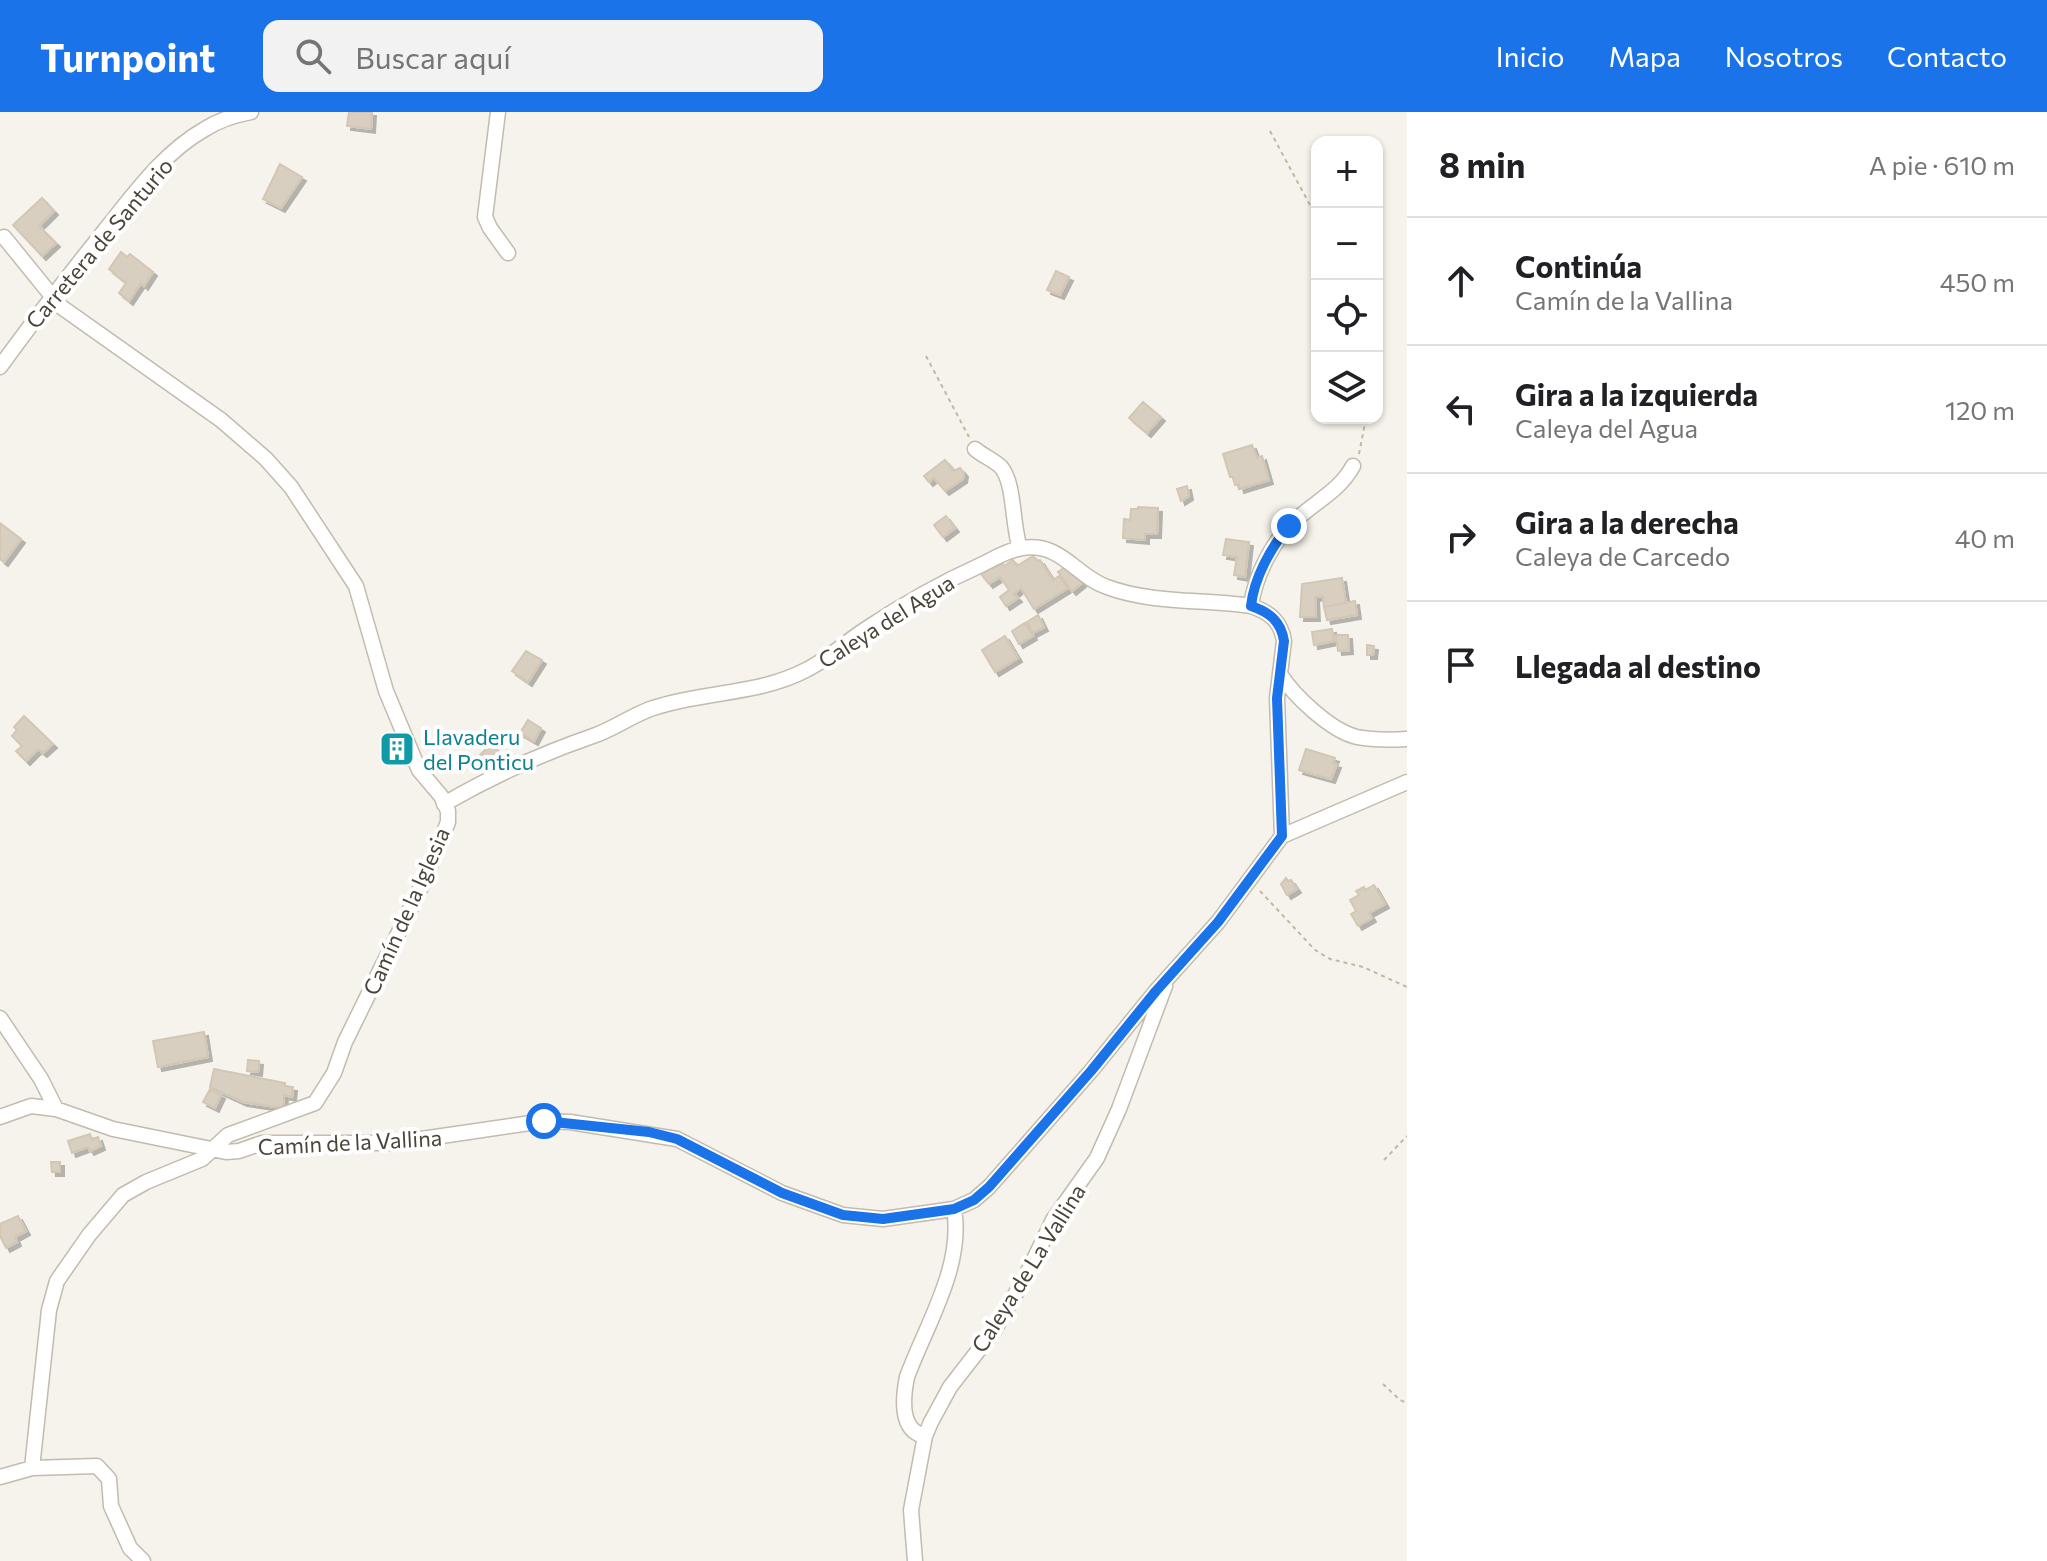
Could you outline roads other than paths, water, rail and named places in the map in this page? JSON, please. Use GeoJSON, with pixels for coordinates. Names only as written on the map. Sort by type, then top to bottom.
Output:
{"type":"FeatureCollection","features":[{"type":"Feature","properties":{"kind":"street","name":"Carretera de Santurio"},"geometry":{"type":"LineString","coordinates":[[0,367],[51,297],[145,181],[180,147],[205,129],[251,112]]}},
{"type":"Feature","properties":{"kind":"street"},"geometry":{"type":"LineString","coordinates":[[498,112],[485,217],[508,253]]}},
{"type":"Feature","properties":{"kind":"street","name":"Camín de la Iglesia"},"geometry":{"type":"LineString","coordinates":[[4,237],[51,297],[221,420],[260,452],[284,478],[356,586],[386,691],[419,770],[444,804],[448,822],[322,1093],[309,1107],[228,1135],[202,1159],[123,1195],[89,1235],[57,1281],[49,1310],[32,1468]]}},
{"type":"Feature","properties":{"kind":"street"},"geometry":{"type":"LineString","coordinates":[[975,449],[1001,467],[1008,480],[1015,534],[1020,548],[1045,549],[1058,554],[1097,583],[1119,591],[1144,597],[1251,606],[1266,611],[1283,632],[1277,698],[1282,836]]}},
{"type":"Feature","properties":{"kind":"street"},"geometry":{"type":"LineString","coordinates":[[1251,606],[1253,591],[1279,537],[1298,517],[1338,488],[1353,466]]}},
{"type":"Feature","properties":{"kind":"street","name":"Caleya del Agua"},"geometry":{"type":"LineString","coordinates":[[444,804],[550,750],[595,735],[654,708],[756,688],[805,671],[895,611],[967,571],[1020,548]]}},
{"type":"Feature","properties":{"kind":"street"},"geometry":{"type":"LineString","coordinates":[[1280,674],[1299,698],[1345,732],[1365,738],[1407,739]]}},
{"type":"Feature","properties":{"kind":"street","name":"Camín de la Vallina"},"geometry":{"type":"LineString","coordinates":[[56,1109],[113,1129],[211,1150],[239,1151],[262,1143],[394,1143],[544,1121],[570,1122],[677,1139],[782,1193],[843,1215],[883,1219],[954,1209],[974,1200],[989,1187],[1218,922],[1282,836],[1407,782]]}},
{"type":"Feature","properties":{"kind":"street","name":"Caleya de La Vallina"},"geometry":{"type":"LineString","coordinates":[[915,1561],[911,1510],[925,1436],[938,1405],[995,1329],[1026,1276],[1053,1220],[1097,1158],[1119,1109],[1168,978]]}},
{"type":"Feature","properties":{"kind":"street"},"geometry":{"type":"LineString","coordinates":[[0,1018],[41,1079],[56,1109]]}},
{"type":"Feature","properties":{"kind":"street"},"geometry":{"type":"LineString","coordinates":[[0,1117],[31,1106],[56,1109]]}},
{"type":"Feature","properties":{"kind":"street"},"geometry":{"type":"LineString","coordinates":[[925,1436],[913,1431],[908,1423],[904,1393],[907,1377],[947,1275],[955,1235],[954,1209]]}},
{"type":"Feature","properties":{"kind":"street"},"geometry":{"type":"LineString","coordinates":[[0,1477],[32,1468],[97,1466],[109,1479],[111,1506],[130,1548],[141,1561]]}},
{"type":"Feature","properties":{"kind":"place","name":"Llavaderu del Ponticu"},"geometry":{"type":"Point","coordinates":[397,749]}}]}
